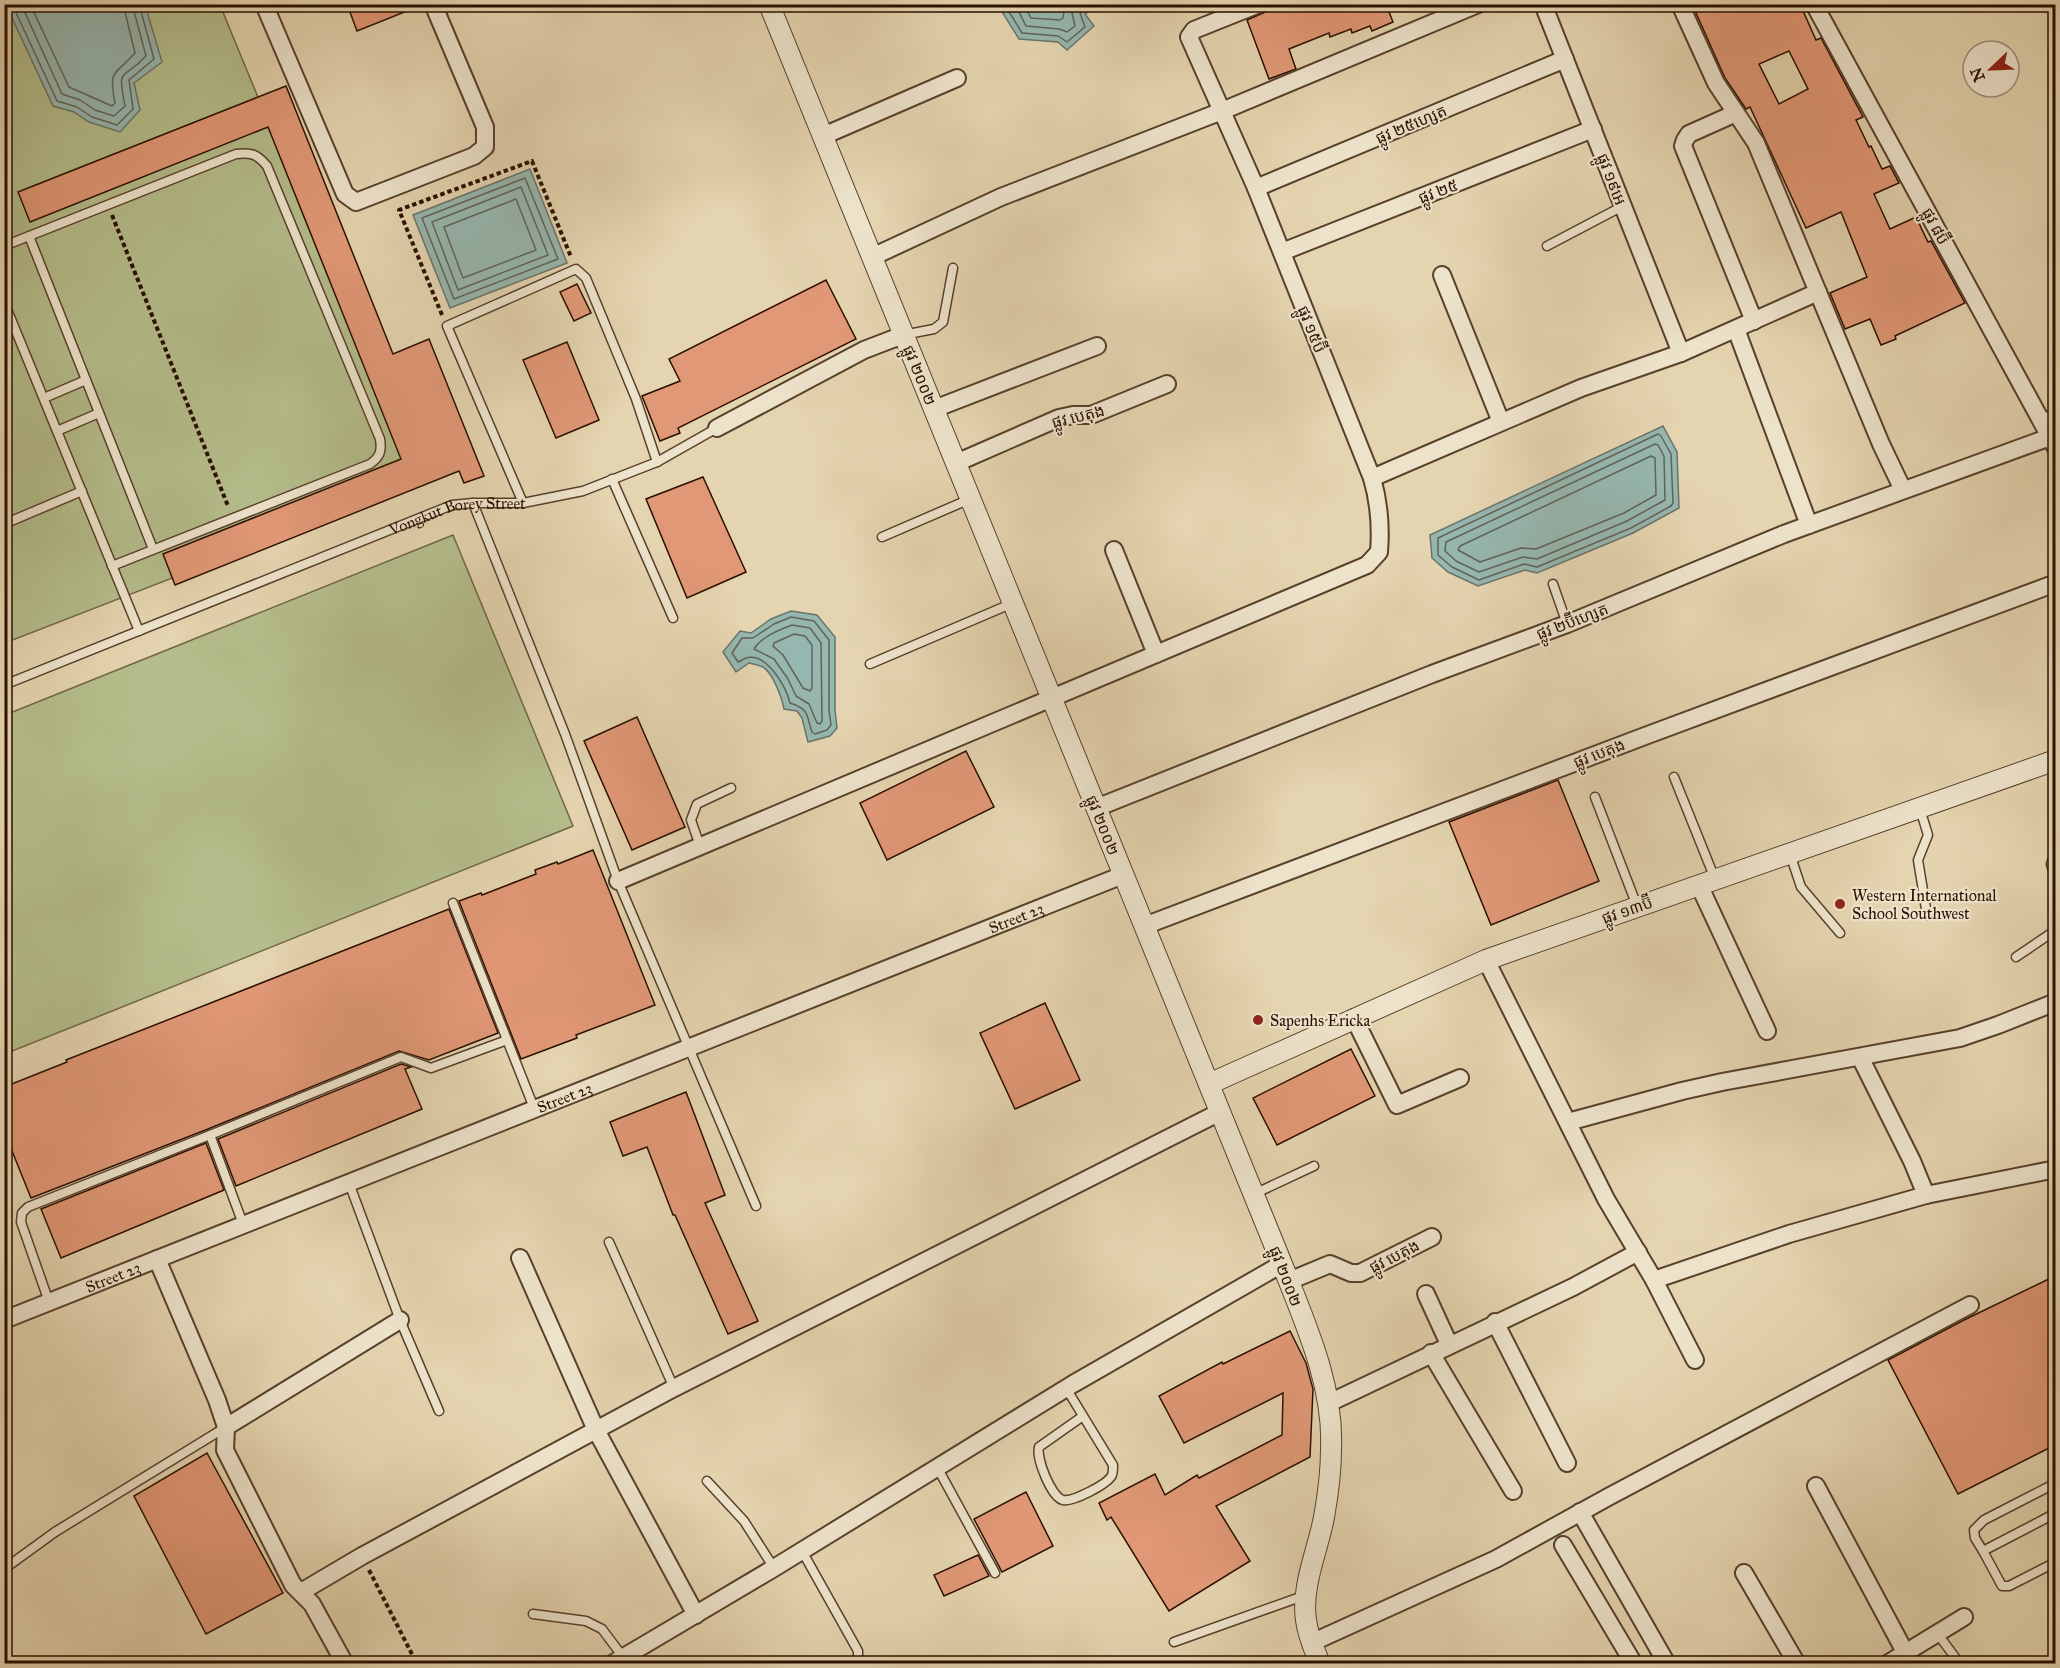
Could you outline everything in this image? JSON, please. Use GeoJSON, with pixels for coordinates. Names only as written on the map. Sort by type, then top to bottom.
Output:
{"type":"FeatureCollection","features":[{"type":"Feature","properties":{"kind":"street"},"geometry":{"type":"LineString","coordinates":[[264,4],[345,194],[356,202],[474,156],[485,147],[485,127],[433,4]]}},
{"type":"Feature","properties":{"kind":"street","name":"ផ្លូវ ២០០២"},"geometry":{"type":"LineString","coordinates":[[769,4],[1209,1084],[1285,1273],[1323,1375],[1329,1403],[1332,1448],[1324,1515],[1305,1596],[1305,1619],[1311,1643],[1320,1664]]}},
{"type":"Feature","properties":{"kind":"street","name":"ផ្លូវ ១៥ប៊ី"},"geometry":{"type":"LineString","coordinates":[[1156,654],[1366,565],[1379,552],[1380,529],[1372,478],[1256,188],[1189,37],[1194,30],[1259,4]]}},
{"type":"Feature","properties":{"kind":"street"},"geometry":{"type":"LineString","coordinates":[[872,257],[1000,197],[1222,111],[1478,4]]}},
{"type":"Feature","properties":{"kind":"street","name":"ផ្លូវ ១៩អេ"},"geometry":{"type":"LineString","coordinates":[[1543,4],[1681,353]]}},
{"type":"Feature","properties":{"kind":"street"},"geometry":{"type":"LineString","coordinates":[[1680,4],[1716,83],[1756,143],[1881,444],[1903,490]]}},
{"type":"Feature","properties":{"kind":"street","name":"ផ្លូវ ៨ប៊ី"},"geometry":{"type":"LineString","coordinates":[[1814,4],[2052,442]]}},
{"type":"Feature","properties":{"kind":"street","name":"ផ្លូវ ២៥ហ្សេត"},"geometry":{"type":"LineString","coordinates":[[1256,188],[1565,59]]}},
{"type":"Feature","properties":{"kind":"street"},"geometry":{"type":"LineString","coordinates":[[823,136],[957,78]]}},
{"type":"Feature","properties":{"kind":"street"},"geometry":{"type":"LineString","coordinates":[[1736,113],[1689,134],[1683,146],[1754,321]]}},
{"type":"Feature","properties":{"kind":"street","name":"ផ្លូវ ២៥"},"geometry":{"type":"LineString","coordinates":[[1282,252],[1593,129]]}},
{"type":"Feature","properties":{"kind":"street"},"geometry":{"type":"LineString","coordinates":[[1442,275],[1501,422]]}},
{"type":"Feature","properties":{"kind":"street"},"geometry":{"type":"LineString","coordinates":[[1372,478],[1581,388],[1681,353],[1818,292]]}},
{"type":"Feature","properties":{"kind":"street"},"geometry":{"type":"LineString","coordinates":[[1736,329],[1809,525]]}},
{"type":"Feature","properties":{"kind":"street","name":"Vongkut Borey Street"},"geometry":{"type":"LineString","coordinates":[[717,428],[864,350],[903,335]]}},
{"type":"Feature","properties":{"kind":"street"},"geometry":{"type":"LineString","coordinates":[[934,409],[1097,346]]}},
{"type":"Feature","properties":{"kind":"street","name":"ផ្លូវ បេតុង"},"geometry":{"type":"LineString","coordinates":[[956,463],[1059,418],[1091,415],[1167,384]]}},
{"type":"Feature","properties":{"kind":"street","name":"ផ្លូវ ២ប៊ីហ្សេត"},"geometry":{"type":"LineString","coordinates":[[1096,808],[1421,678],[1567,624],[1809,525],[1903,490],[2052,442]]}},
{"type":"Feature","properties":{"kind":"street"},"geometry":{"type":"LineString","coordinates":[[618,881],[1156,654],[1114,550]]}},
{"type":"Feature","properties":{"kind":"street","name":"ផ្លូវ បេតុង"},"geometry":{"type":"LineString","coordinates":[[1144,926],[2055,583]]}},
{"type":"Feature","properties":{"kind":"street","name":"ផ្លូវ ១៣ប៊ី"},"geometry":{"type":"LineString","coordinates":[[1209,1084],[1486,960],[1920,808],[2054,766]]}},
{"type":"Feature","properties":{"kind":"street","name":"Street 23"},"geometry":{"type":"LineString","coordinates":[[4,1320],[1123,874]]}},
{"type":"Feature","properties":{"kind":"street"},"geometry":{"type":"LineString","coordinates":[[1708,882],[1767,1031]]}},
{"type":"Feature","properties":{"kind":"street"},"geometry":{"type":"LineString","coordinates":[[1486,960],[1606,1199],[1654,1280],[1695,1360]]}},
{"type":"Feature","properties":{"kind":"street"},"geometry":{"type":"LineString","coordinates":[[1568,1122],[1692,1089],[1960,1038],[2055,1002]]}},
{"type":"Feature","properties":{"kind":"street"},"geometry":{"type":"LineString","coordinates":[[1354,1018],[1397,1105],[1460,1078]]}},
{"type":"Feature","properties":{"kind":"street"},"geometry":{"type":"LineString","coordinates":[[1860,1057],[1912,1161],[1926,1195]]}},
{"type":"Feature","properties":{"kind":"street"},"geometry":{"type":"LineString","coordinates":[[301,1592],[362,1556],[674,1388],[1220,1112]]}},
{"type":"Feature","properties":{"kind":"street"},"geometry":{"type":"LineString","coordinates":[[1654,1280],[1789,1234],[1926,1195],[2055,1169]]}},
{"type":"Feature","properties":{"kind":"street","name":"ផ្លូវ បេតុង"},"geometry":{"type":"LineString","coordinates":[[621,1661],[1066,1388],[1285,1273],[1330,1264],[1351,1273],[1360,1273],[1432,1237]]}},
{"type":"Feature","properties":{"kind":"street"},"geometry":{"type":"LineString","coordinates":[[1329,1403],[1449,1344],[1574,1287],[1638,1252]]}},
{"type":"Feature","properties":{"kind":"street"},"geometry":{"type":"LineString","coordinates":[[520,1258],[596,1430],[696,1615]]}},
{"type":"Feature","properties":{"kind":"street"},"geometry":{"type":"LineString","coordinates":[[157,1259],[217,1400],[226,1427],[225,1450],[293,1584],[312,1604],[345,1664]]}},
{"type":"Feature","properties":{"kind":"street"},"geometry":{"type":"LineString","coordinates":[[1426,1294],[1449,1344]]}},
{"type":"Feature","properties":{"kind":"street"},"geometry":{"type":"LineString","coordinates":[[1311,1643],[1496,1559],[1970,1305]]}},
{"type":"Feature","properties":{"kind":"street"},"geometry":{"type":"LineString","coordinates":[[226,1427],[400,1320]]}},
{"type":"Feature","properties":{"kind":"street"},"geometry":{"type":"LineString","coordinates":[[1496,1322],[1567,1464]]}},
{"type":"Feature","properties":{"kind":"street"},"geometry":{"type":"LineString","coordinates":[[1431,1353],[1513,1491]]}},
{"type":"Feature","properties":{"kind":"street"},"geometry":{"type":"LineString","coordinates":[[1816,1486],[1905,1652]]}},
{"type":"Feature","properties":{"kind":"street"},"geometry":{"type":"LineString","coordinates":[[1580,1512],[1667,1664]]}},
{"type":"Feature","properties":{"kind":"street"},"geometry":{"type":"LineString","coordinates":[[1563,1545],[1634,1664]]}},
{"type":"Feature","properties":{"kind":"street"},"geometry":{"type":"LineString","coordinates":[[1744,1572],[1797,1664]]}},
{"type":"Feature","properties":{"kind":"street"},"geometry":{"type":"LineString","coordinates":[[1887,1664],[1964,1617]]}},
{"type":"Feature","properties":{"kind":"lane"},"geometry":{"type":"LineString","coordinates":[[4,246],[236,154],[249,152],[259,156],[267,166],[380,439],[382,449],[378,459],[370,464],[112,566]]}},
{"type":"Feature","properties":{"kind":"lane"},"geometry":{"type":"LineString","coordinates":[[1547,246],[1623,206]]}},
{"type":"Feature","properties":{"kind":"lane"},"geometry":{"type":"LineString","coordinates":[[29,236],[153,549]]}},
{"type":"Feature","properties":{"kind":"lane"},"geometry":{"type":"LineString","coordinates":[[903,335],[934,329],[943,322],[953,267]]}},
{"type":"Feature","properties":{"kind":"lane"},"geometry":{"type":"LineString","coordinates":[[523,504],[447,326],[576,269],[586,278],[636,399],[657,462]]}},
{"type":"Feature","properties":{"kind":"lane"},"geometry":{"type":"LineString","coordinates":[[4,302],[139,631]]}},
{"type":"Feature","properties":{"kind":"lane"},"geometry":{"type":"LineString","coordinates":[[44,398],[86,380]]}},
{"type":"Feature","properties":{"kind":"lane"},"geometry":{"type":"LineString","coordinates":[[2041,421],[2055,411]]}},
{"type":"Feature","properties":{"kind":"lane"},"geometry":{"type":"LineString","coordinates":[[57,430],[99,413]]}},
{"type":"Feature","properties":{"kind":"lane","name":"Vongkut Borey Street"},"geometry":{"type":"LineString","coordinates":[[4,685],[452,505],[523,504],[583,491],[657,462],[717,428]]}},
{"type":"Feature","properties":{"kind":"lane"},"geometry":{"type":"LineString","coordinates":[[612,479],[673,618]]}},
{"type":"Feature","properties":{"kind":"lane"},"geometry":{"type":"LineString","coordinates":[[4,524],[82,491]]}},
{"type":"Feature","properties":{"kind":"lane"},"geometry":{"type":"LineString","coordinates":[[882,537],[970,499]]}},
{"type":"Feature","properties":{"kind":"lane"},"geometry":{"type":"LineString","coordinates":[[473,503],[565,734],[618,881],[756,1206]]}},
{"type":"Feature","properties":{"kind":"lane"},"geometry":{"type":"LineString","coordinates":[[1553,584],[1567,624]]}},
{"type":"Feature","properties":{"kind":"lane"},"geometry":{"type":"LineString","coordinates":[[870,664],[1013,603]]}},
{"type":"Feature","properties":{"kind":"lane"},"geometry":{"type":"LineString","coordinates":[[1674,777],[1708,882]]}},
{"type":"Feature","properties":{"kind":"lane"},"geometry":{"type":"LineString","coordinates":[[700,846],[691,820],[697,804],[730,788]]}},
{"type":"Feature","properties":{"kind":"lane"},"geometry":{"type":"LineString","coordinates":[[1596,797],[1638,906]]}},
{"type":"Feature","properties":{"kind":"lane"},"geometry":{"type":"LineString","coordinates":[[1920,808],[1928,835],[1918,860],[1927,915]]}},
{"type":"Feature","properties":{"kind":"lane"},"geometry":{"type":"LineString","coordinates":[[2055,850],[2051,864],[2055,880]]}},
{"type":"Feature","properties":{"kind":"lane"},"geometry":{"type":"LineString","coordinates":[[1789,854],[1801,887],[1840,933]]}},
{"type":"Feature","properties":{"kind":"lane"},"geometry":{"type":"LineString","coordinates":[[453,903],[534,1108]]}},
{"type":"Feature","properties":{"kind":"lane"},"geometry":{"type":"LineString","coordinates":[[2016,957],[2055,930]]}},
{"type":"Feature","properties":{"kind":"lane"},"geometry":{"type":"LineString","coordinates":[[49,1302],[21,1222],[22,1213],[28,1207],[401,1057],[431,1068],[507,1040]]}},
{"type":"Feature","properties":{"kind":"lane"},"geometry":{"type":"LineString","coordinates":[[210,1135],[243,1224]]}},
{"type":"Feature","properties":{"kind":"lane"},"geometry":{"type":"LineString","coordinates":[[1253,1194],[1314,1166]]}},
{"type":"Feature","properties":{"kind":"lane"},"geometry":{"type":"LineString","coordinates":[[349,1182],[400,1320],[439,1411]]}},
{"type":"Feature","properties":{"kind":"lane"},"geometry":{"type":"LineString","coordinates":[[609,1242],[674,1388]]}},
{"type":"Feature","properties":{"kind":"lane"},"geometry":{"type":"LineString","coordinates":[[1066,1388],[1083,1416],[1113,1466],[1113,1474],[1106,1482],[1072,1499],[1061,1500],[1055,1495],[1037,1452],[1039,1447],[1083,1416]]}},
{"type":"Feature","properties":{"kind":"lane"},"geometry":{"type":"LineString","coordinates":[[4,1569],[55,1532],[226,1427]]}},
{"type":"Feature","properties":{"kind":"lane"},"geometry":{"type":"LineString","coordinates":[[937,1467],[995,1573]]}},
{"type":"Feature","properties":{"kind":"lane"},"geometry":{"type":"LineString","coordinates":[[707,1480],[744,1521],[774,1568]]}},
{"type":"Feature","properties":{"kind":"lane"},"geometry":{"type":"LineString","coordinates":[[2055,1483],[1984,1520],[1974,1530],[1975,1538],[2002,1586],[2009,1586],[2055,1562]]}},
{"type":"Feature","properties":{"kind":"lane"},"geometry":{"type":"LineString","coordinates":[[1983,1551],[2055,1513]]}},
{"type":"Feature","properties":{"kind":"lane"},"geometry":{"type":"LineString","coordinates":[[802,1551],[854,1642],[858,1651],[858,1664]]}},
{"type":"Feature","properties":{"kind":"lane"},"geometry":{"type":"LineString","coordinates":[[1174,1642],[1305,1596]]}},
{"type":"Feature","properties":{"kind":"lane"},"geometry":{"type":"LineString","coordinates":[[533,1614],[586,1621],[602,1629],[621,1661]]}},
{"type":"Feature","properties":{"kind":"lane"},"geometry":{"type":"LineString","coordinates":[[1937,1633],[1960,1664]]}},
{"type":"Feature","properties":{"kind":"path"},"geometry":{"type":"LineString","coordinates":[[447,326],[399,210],[532,161],[576,269]]}},
{"type":"Feature","properties":{"kind":"path"},"geometry":{"type":"LineString","coordinates":[[108,204],[232,518]]}},
{"type":"Feature","properties":{"kind":"path"},"geometry":{"type":"LineString","coordinates":[[362,1556],[417,1664]]}},
{"type":"Feature","properties":{"kind":"green space"},"geometry":{"type":"Polygon","coordinates":[[[5,5],[220,5],[417,483],[5,643],[5,5]]]}},
{"type":"Feature","properties":{"kind":"green space"},"geometry":{"type":"Polygon","coordinates":[[[453,535],[573,826],[5,1054],[5,715],[453,535]]]}},
{"type":"Feature","properties":{"kind":"water"},"geometry":{"type":"Polygon","coordinates":[[[1002,4],[1099,5],[1085,14],[1094,26],[1067,50],[1058,42],[1019,39],[1001,10],[1002,4]]]}},
{"type":"Feature","properties":{"kind":"water"},"geometry":{"type":"Polygon","coordinates":[[[6,5],[145,5],[162,62],[134,83],[140,110],[120,132],[89,122],[74,112],[53,106],[6,5]]]}},
{"type":"Feature","properties":{"kind":"water"},"geometry":{"type":"Polygon","coordinates":[[[530,169],[567,263],[450,308],[413,215],[530,169]]]}},
{"type":"Feature","properties":{"kind":"water"},"geometry":{"type":"Polygon","coordinates":[[[1663,426],[1677,452],[1679,508],[1633,533],[1537,573],[1525,570],[1478,586],[1448,572],[1432,558],[1430,535],[1663,426]]]}},
{"type":"Feature","properties":{"kind":"water"},"geometry":{"type":"Polygon","coordinates":[[[791,611],[817,615],[835,637],[837,728],[830,736],[808,742],[802,718],[797,711],[784,709],[776,686],[767,670],[749,663],[736,672],[723,652],[740,631],[751,633],[771,619],[791,611]]]}},
{"type":"Feature","properties":{"kind":"building"},"geometry":{"type":"Polygon","coordinates":[[[347,4],[422,4],[422,5],[357,31],[347,4]]]}},
{"type":"Feature","properties":{"kind":"building"},"geometry":{"type":"Polygon","coordinates":[[[1269,4],[1386,4],[1393,22],[1372,31],[1370,26],[1352,33],[1351,29],[1330,37],[1329,33],[1289,49],[1296,69],[1269,79],[1247,20],[1268,10],[1269,4]]]}},
{"type":"Feature","properties":{"kind":"building"},"geometry":{"type":"Polygon","coordinates":[[[1692,4],[1800,4],[1816,40],[1821,38],[1863,117],[1856,120],[1869,147],[1871,146],[1882,169],[1890,166],[1899,183],[1874,194],[1890,229],[1916,217],[1928,242],[1931,241],[1965,303],[1881,345],[1870,319],[1845,329],[1830,293],[1867,277],[1841,212],[1806,228],[1750,107],[1746,109],[1725,78],[1692,4]],[[1789,51],[1759,64],[1779,104],[1808,89],[1789,51]]]}},
{"type":"Feature","properties":{"kind":"building"},"geometry":{"type":"Polygon","coordinates":[[[286,86],[393,354],[429,339],[484,476],[464,483],[459,471],[175,585],[163,554],[401,459],[268,127],[30,222],[18,192],[286,86]]]}},
{"type":"Feature","properties":{"kind":"building"},"geometry":{"type":"Polygon","coordinates":[[[826,280],[856,339],[678,428],[680,433],[660,441],[642,396],[680,381],[669,359],[826,280]]]}},
{"type":"Feature","properties":{"kind":"building"},"geometry":{"type":"Polygon","coordinates":[[[577,284],[591,313],[574,321],[560,292],[577,284]]]}},
{"type":"Feature","properties":{"kind":"building"},"geometry":{"type":"Polygon","coordinates":[[[567,342],[599,420],[556,438],[523,360],[567,342]]]}},
{"type":"Feature","properties":{"kind":"building"},"geometry":{"type":"Polygon","coordinates":[[[703,477],[746,572],[687,598],[646,499],[703,477]]]}},
{"type":"Feature","properties":{"kind":"building"},"geometry":{"type":"Polygon","coordinates":[[[637,717],[685,827],[632,850],[584,741],[637,717]]]}},
{"type":"Feature","properties":{"kind":"building"},"geometry":{"type":"Polygon","coordinates":[[[966,751],[994,807],[887,860],[860,803],[966,751]]]}},
{"type":"Feature","properties":{"kind":"building"},"geometry":{"type":"Polygon","coordinates":[[[1558,780],[1599,881],[1491,925],[1449,822],[1558,780]]]}},
{"type":"Feature","properties":{"kind":"building"},"geometry":{"type":"Polygon","coordinates":[[[593,850],[655,1005],[521,1059],[459,901],[481,893],[482,895],[536,874],[535,870],[557,862],[558,864],[593,850]]]}},
{"type":"Feature","properties":{"kind":"building"},"geometry":{"type":"Polygon","coordinates":[[[449,909],[498,1033],[429,1060],[399,1051],[31,1198],[4,1131],[4,1087],[67,1062],[66,1060],[449,909]]]}},
{"type":"Feature","properties":{"kind":"building"},"geometry":{"type":"Polygon","coordinates":[[[1045,1003],[1080,1080],[1015,1109],[980,1033],[1045,1003]]]}},
{"type":"Feature","properties":{"kind":"building"},"geometry":{"type":"Polygon","coordinates":[[[1351,1049],[1375,1096],[1277,1145],[1253,1098],[1351,1049]]]}},
{"type":"Feature","properties":{"kind":"building"},"geometry":{"type":"Polygon","coordinates":[[[401,1064],[411,1067],[405,1069],[422,1109],[236,1186],[218,1139],[401,1064]]]}},
{"type":"Feature","properties":{"kind":"building"},"geometry":{"type":"Polygon","coordinates":[[[686,1092],[725,1195],[705,1203],[758,1321],[728,1334],[675,1215],[673,1215],[647,1147],[623,1156],[610,1122],[686,1092]]]}},
{"type":"Feature","properties":{"kind":"building"},"geometry":{"type":"Polygon","coordinates":[[[206,1143],[224,1190],[61,1258],[41,1209],[206,1143]]]}},
{"type":"Feature","properties":{"kind":"building"},"geometry":{"type":"Polygon","coordinates":[[[2055,1276],[2055,1445],[1958,1494],[1888,1360],[2055,1276]]]}},
{"type":"Feature","properties":{"kind":"building"},"geometry":{"type":"Polygon","coordinates":[[[1290,1331],[1306,1363],[1313,1389],[1310,1457],[1216,1506],[1250,1561],[1169,1611],[1111,1517],[1107,1520],[1099,1503],[1155,1474],[1165,1495],[1197,1475],[1199,1478],[1282,1435],[1283,1393],[1184,1443],[1159,1396],[1222,1362],[1223,1364],[1290,1331]]]}},
{"type":"Feature","properties":{"kind":"building"},"geometry":{"type":"Polygon","coordinates":[[[207,1453],[283,1593],[206,1634],[134,1496],[207,1453]]]}},
{"type":"Feature","properties":{"kind":"building"},"geometry":{"type":"Polygon","coordinates":[[[1026,1492],[1053,1546],[1002,1572],[974,1519],[1026,1492]]]}},
{"type":"Feature","properties":{"kind":"building"},"geometry":{"type":"Polygon","coordinates":[[[978,1555],[989,1576],[944,1596],[934,1575],[978,1555]]]}},
{"type":"Feature","properties":{"kind":"place","name":"Western International School Southwest"},"geometry":{"type":"Point","coordinates":[1840,904]}},
{"type":"Feature","properties":{"kind":"place","name":"Sapenhs Ericka"},"geometry":{"type":"Point","coordinates":[1258,1020]}}]}
